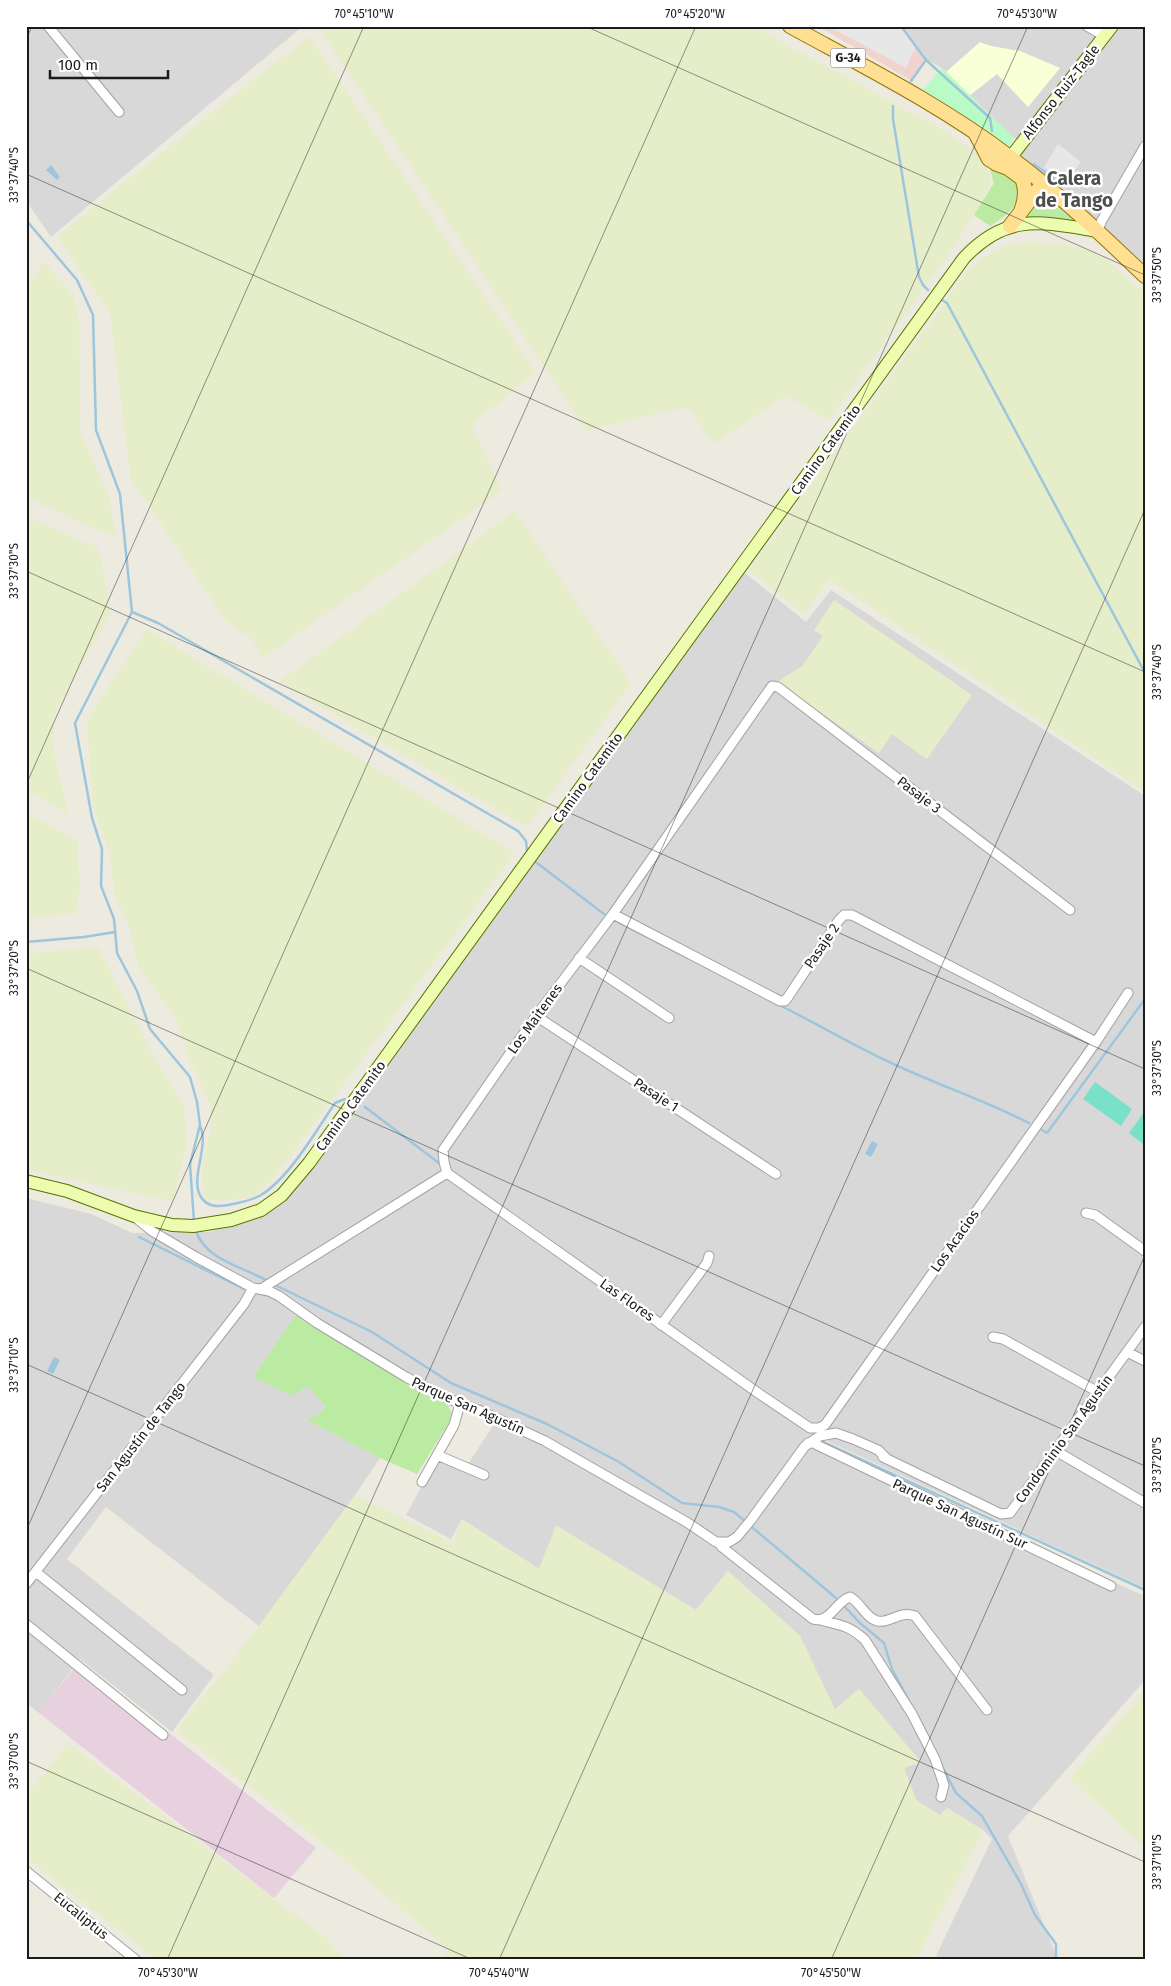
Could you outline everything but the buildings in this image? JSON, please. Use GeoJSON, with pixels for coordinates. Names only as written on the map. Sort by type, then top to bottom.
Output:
{"type":"FeatureCollection","features":[{"type":"Feature","properties":{"kind":"main road","name":"G-34"},"geometry":{"type":"LineString","coordinates":[[790,26],[914,94],[976,134],[1043,183],[1145,276]]}},
{"type":"Feature","properties":{"kind":"main road","name":"Alfonso Ruiz-Tagle"},"geometry":{"type":"LineString","coordinates":[[1010,158],[1108,31]]}},
{"type":"Feature","properties":{"kind":"main road"},"geometry":{"type":"LineString","coordinates":[[976,134],[987,156],[1023,179]]}},
{"type":"Feature","properties":{"kind":"main road"},"geometry":{"type":"LineString","coordinates":[[997,164],[1006,162],[1010,158],[1023,179],[1026,193],[1021,211]]}},
{"type":"Feature","properties":{"kind":"main road"},"geometry":{"type":"LineString","coordinates":[[1010,226],[1043,183]]}},
{"type":"Feature","properties":{"kind":"main road","name":"Camino Catemito"},"geometry":{"type":"LineString","coordinates":[[26,1181],[67,1191],[134,1216],[172,1225],[210,1224],[251,1214],[277,1199],[296,1180],[717,602],[952,273],[978,244],[1010,226],[1046,223],[1098,232]]}},
{"type":"Feature","properties":{"kind":"street"},"geometry":{"type":"LineString","coordinates":[[48,26],[118,112]]}},
{"type":"Feature","properties":{"kind":"street"},"geometry":{"type":"LineString","coordinates":[[1087,26],[1108,31]]}},
{"type":"Feature","properties":{"kind":"street"},"geometry":{"type":"LineString","coordinates":[[1098,232],[1101,222],[1145,146]]}},
{"type":"Feature","properties":{"kind":"street","name":"Pasaje 3"},"geometry":{"type":"LineString","coordinates":[[768,690],[772,686],[778,688],[1070,910]]}},
{"type":"Feature","properties":{"kind":"street","name":"Los Maitenes"},"geometry":{"type":"LineString","coordinates":[[447,1173],[443,1150],[536,1016],[613,914],[768,690]]}},
{"type":"Feature","properties":{"kind":"street","name":"Pasaje 2"},"geometry":{"type":"LineString","coordinates":[[613,914],[780,1001],[785,1001],[788,997],[838,920],[844,915],[852,915],[1096,1042]]}},
{"type":"Feature","properties":{"kind":"street"},"geometry":{"type":"LineString","coordinates":[[579,958],[669,1018]]}},
{"type":"Feature","properties":{"kind":"street","name":"Los Acacios"},"geometry":{"type":"LineString","coordinates":[[808,1427],[814,1429],[825,1425],[1096,1042],[1128,993]]}},
{"type":"Feature","properties":{"kind":"street","name":"Pasaje 1"},"geometry":{"type":"LineString","coordinates":[[536,1016],[776,1174]]}},
{"type":"Feature","properties":{"kind":"street"},"geometry":{"type":"LineString","coordinates":[[264,1286],[447,1173]]}},
{"type":"Feature","properties":{"kind":"street","name":"Las Flores"},"geometry":{"type":"LineString","coordinates":[[447,1173],[808,1427]]}},
{"type":"Feature","properties":{"kind":"street"},"geometry":{"type":"LineString","coordinates":[[1086,1213],[1094,1215],[1145,1251]]}},
{"type":"Feature","properties":{"kind":"street","name":"Parque San Agustín"},"geometry":{"type":"LineString","coordinates":[[134,1216],[166,1239],[264,1286],[317,1323],[406,1377],[460,1404],[495,1417],[544,1441],[688,1522],[713,1541],[720,1543],[722,1547],[808,1616],[847,1626],[855,1630],[865,1640],[912,1714],[935,1759],[944,1785],[941,1797]]}},
{"type":"Feature","properties":{"kind":"street"},"geometry":{"type":"LineString","coordinates":[[166,1239],[168,1228],[172,1225]]}},
{"type":"Feature","properties":{"kind":"street"},"geometry":{"type":"LineString","coordinates":[[661,1325],[707,1263],[708,1256]]}},
{"type":"Feature","properties":{"kind":"street","name":"San Agustín de Tango"},"geometry":{"type":"LineString","coordinates":[[26,1584],[244,1304],[264,1286]]}},
{"type":"Feature","properties":{"kind":"street","name":"Condominio San Agustín"},"geometry":{"type":"LineString","coordinates":[[808,1443],[823,1435],[832,1433],[848,1438],[878,1450],[887,1459],[999,1513],[1005,1514],[1012,1511],[1145,1327]]}},
{"type":"Feature","properties":{"kind":"street"},"geometry":{"type":"LineString","coordinates":[[993,1337],[1003,1339],[1098,1392]]}},
{"type":"Feature","properties":{"kind":"street"},"geometry":{"type":"LineString","coordinates":[[1127,1352],[1145,1361]]}},
{"type":"Feature","properties":{"kind":"street"},"geometry":{"type":"LineString","coordinates":[[422,1482],[454,1425],[460,1404]]}},
{"type":"Feature","properties":{"kind":"street"},"geometry":{"type":"LineString","coordinates":[[720,1543],[733,1540],[741,1533],[808,1443]]}},
{"type":"Feature","properties":{"kind":"street","name":"Parque San Agustín Sur"},"geometry":{"type":"LineString","coordinates":[[808,1443],[818,1446],[1112,1586]]}},
{"type":"Feature","properties":{"kind":"street"},"geometry":{"type":"LineString","coordinates":[[1056,1451],[1145,1503]]}},
{"type":"Feature","properties":{"kind":"street"},"geometry":{"type":"LineString","coordinates":[[438,1454],[484,1475]]}},
{"type":"Feature","properties":{"kind":"street"},"geometry":{"type":"LineString","coordinates":[[36,1572],[182,1690]]}},
{"type":"Feature","properties":{"kind":"street"},"geometry":{"type":"LineString","coordinates":[[820,1620],[826,1617],[845,1599],[850,1598],[856,1601],[877,1621],[883,1621],[904,1614],[915,1616],[987,1710]]}},
{"type":"Feature","properties":{"kind":"street"},"geometry":{"type":"LineString","coordinates":[[26,1624],[163,1735]]}},
{"type":"Feature","properties":{"kind":"street","name":"Eucaliptus"},"geometry":{"type":"LineString","coordinates":[[26,1871],[136,1960]]}},
{"type":"Feature","properties":{"kind":"shaded area"},"geometry":{"type":"Polygon","coordinates":[[[26,26],[303,26],[51,237],[26,201],[26,26]]]}},
{"type":"Feature","properties":{"kind":"shaded area"},"geometry":{"type":"Polygon","coordinates":[[[321,26],[752,26],[947,132],[976,152],[984,161],[991,178],[976,212],[950,252],[828,420],[786,396],[714,443],[687,407],[586,430],[321,31],[321,26]]]}},
{"type":"Feature","properties":{"kind":"shaded area"},"geometry":{"type":"Polygon","coordinates":[[[818,26],[904,26],[927,60],[912,81],[818,26]]]}},
{"type":"Feature","properties":{"kind":"shaded area"},"geometry":{"type":"Polygon","coordinates":[[[828,26],[901,26],[915,48],[906,68],[828,26]]]}},
{"type":"Feature","properties":{"kind":"shaded area"},"geometry":{"type":"Polygon","coordinates":[[[904,26],[1145,26],[1145,264],[1084,209],[1020,157],[1027,147],[1014,138],[942,68],[927,60],[904,26]]]}},
{"type":"Feature","properties":{"kind":"shaded area"},"geometry":{"type":"Polygon","coordinates":[[[309,36],[536,372],[472,424],[501,491],[263,658],[251,638],[227,622],[131,479],[110,313],[57,236],[309,36]]]}},
{"type":"Feature","properties":{"kind":"shaded area"},"geometry":{"type":"Polygon","coordinates":[[[980,42],[1020,51],[1060,68],[1028,107],[997,74],[969,96],[946,72],[980,42]]]}},
{"type":"Feature","properties":{"kind":"shaded area"},"geometry":{"type":"Polygon","coordinates":[[[1058,144],[1081,162],[1065,184],[1044,167],[1058,144]]]}},
{"type":"Feature","properties":{"kind":"shaded area"},"geometry":{"type":"Polygon","coordinates":[[[1030,242],[1060,244],[1084,249],[1108,261],[1145,294],[1145,792],[829,579],[805,614],[749,570],[968,271],[983,258],[1007,245],[1030,242]]]}},
{"type":"Feature","properties":{"kind":"shaded area"},"geometry":{"type":"Polygon","coordinates":[[[43,261],[72,294],[79,319],[80,432],[110,500],[116,538],[26,497],[26,292],[43,261]]]}},
{"type":"Feature","properties":{"kind":"shaded area"},"geometry":{"type":"Polygon","coordinates":[[[515,511],[631,683],[527,827],[279,682],[515,511]]]}},
{"type":"Feature","properties":{"kind":"shaded area"},"geometry":{"type":"Polygon","coordinates":[[[26,517],[98,548],[111,612],[55,712],[53,749],[69,814],[26,789],[26,517]]]}},
{"type":"Feature","properties":{"kind":"shaded area"},"geometry":{"type":"Polygon","coordinates":[[[735,565],[806,622],[831,590],[1145,796],[1145,1588],[829,1442],[822,1433],[819,1441],[883,1481],[1145,1596],[1145,1680],[1008,1836],[1058,1960],[942,1960],[936,1956],[992,1839],[983,1830],[947,1808],[940,1816],[916,1800],[904,1768],[920,1761],[859,1689],[835,1710],[800,1636],[728,1571],[696,1610],[557,1526],[539,1569],[462,1519],[451,1539],[406,1515],[437,1458],[464,1470],[497,1420],[450,1403],[298,1313],[253,1377],[307,1386],[325,1406],[323,1411],[308,1420],[380,1458],[355,1495],[259,1626],[106,1507],[67,1559],[214,1675],[172,1732],[80,1659],[39,1713],[26,1703],[26,1198],[91,1214],[132,1233],[209,1232],[256,1218],[278,1206],[334,1137],[735,565]]]}},
{"type":"Feature","properties":{"kind":"shaded area"},"geometry":{"type":"Polygon","coordinates":[[[834,600],[972,695],[927,759],[892,734],[879,753],[777,682],[802,666],[823,636],[814,630],[834,600]]]}},
{"type":"Feature","properties":{"kind":"shaded area"},"geometry":{"type":"Polygon","coordinates":[[[146,629],[515,853],[273,1179],[251,1198],[204,1201],[202,1165],[211,1129],[210,1105],[187,1053],[178,1022],[138,966],[131,934],[114,891],[110,854],[93,807],[87,721],[146,629]]]}},
{"type":"Feature","properties":{"kind":"shaded area"},"geometry":{"type":"Polygon","coordinates":[[[26,812],[77,841],[80,888],[75,913],[26,919],[26,812]]]}},
{"type":"Feature","properties":{"kind":"shaded area"},"geometry":{"type":"Polygon","coordinates":[[[98,947],[153,1055],[184,1107],[187,1140],[173,1201],[26,1170],[26,954],[98,947]]]}},
{"type":"Feature","properties":{"kind":"shaded area"},"geometry":{"type":"Polygon","coordinates":[[[355,1495],[453,1543],[462,1519],[539,1569],[556,1526],[696,1610],[728,1571],[800,1636],[835,1709],[859,1689],[921,1762],[904,1768],[916,1800],[940,1815],[947,1808],[983,1830],[916,1960],[440,1960],[449,1950],[330,1848],[176,1731],[259,1626],[355,1495]]]}},
{"type":"Feature","properties":{"kind":"shaded area"},"geometry":{"type":"Polygon","coordinates":[[[79,1662],[316,1848],[274,1898],[39,1713],[79,1662]]]}},
{"type":"Feature","properties":{"kind":"shaded area"},"geometry":{"type":"Polygon","coordinates":[[[1145,1691],[1145,1848],[1070,1778],[1145,1691]]]}},
{"type":"Feature","properties":{"kind":"shaded area"},"geometry":{"type":"Polygon","coordinates":[[[68,1743],[326,1938],[344,1960],[157,1960],[26,1857],[26,1789],[33,1788],[68,1743]]]}},
{"type":"Feature","properties":{"kind":"green space"},"geometry":{"type":"Polygon","coordinates":[[[942,68],[1014,138],[1007,148],[920,93],[942,68]]]}},
{"type":"Feature","properties":{"kind":"green space"},"geometry":{"type":"Polygon","coordinates":[[[989,166],[995,167],[1016,181],[1017,189],[1017,196],[1012,208],[990,226],[974,215],[994,183],[989,166]]]}},
{"type":"Feature","properties":{"kind":"green space"},"geometry":{"type":"Polygon","coordinates":[[[1040,193],[1074,221],[1043,216],[1019,218],[1040,193]]]}},
{"type":"Feature","properties":{"kind":"green space"},"geometry":{"type":"Polygon","coordinates":[[[1095,1082],[1132,1109],[1121,1126],[1083,1099],[1095,1082]]]}},
{"type":"Feature","properties":{"kind":"green space"},"geometry":{"type":"Polygon","coordinates":[[[1145,1111],[1145,1142],[1143,1144],[1129,1133],[1145,1111]]]}},
{"type":"Feature","properties":{"kind":"green space"},"geometry":{"type":"Polygon","coordinates":[[[296,1315],[423,1393],[448,1405],[453,1416],[417,1474],[380,1458],[307,1420],[323,1411],[325,1406],[307,1386],[292,1396],[253,1377],[296,1315]]]}},
{"type":"Feature","properties":{"kind":"water"},"geometry":{"type":"Polygon","coordinates":[[[51,165],[60,177],[57,180],[46,170],[51,165]]]}},
{"type":"Feature","properties":{"kind":"water"},"geometry":{"type":"Polygon","coordinates":[[[872,1141],[878,1144],[871,1157],[865,1154],[872,1141]]]}},
{"type":"Feature","properties":{"kind":"water"},"geometry":{"type":"Polygon","coordinates":[[[54,1357],[60,1360],[53,1374],[47,1371],[54,1357]]]}},
{"type":"Feature","properties":{"kind":"waterway"},"geometry":{"type":"LineString","coordinates":[[901,26],[926,60],[990,118],[992,131]]}},
{"type":"Feature","properties":{"kind":"waterway"},"geometry":{"type":"LineString","coordinates":[[911,81],[926,60]]}},
{"type":"Feature","properties":{"kind":"waterway"},"geometry":{"type":"LineString","coordinates":[[893,106],[893,119],[919,277],[928,290]]}},
{"type":"Feature","properties":{"kind":"waterway"},"geometry":{"type":"LineString","coordinates":[[1034,164],[1059,183]]}},
{"type":"Feature","properties":{"kind":"waterway"},"geometry":{"type":"LineString","coordinates":[[26,220],[77,280],[93,315],[96,430],[120,494],[132,612],[75,723],[92,818],[102,849],[101,886],[114,919],[117,953],[137,991],[150,1029],[190,1077],[197,1102],[200,1125],[190,1164],[194,1222]]}},
{"type":"Feature","properties":{"kind":"waterway"},"geometry":{"type":"LineString","coordinates":[[942,300],[947,303],[1145,673]]}},
{"type":"Feature","properties":{"kind":"waterway"},"geometry":{"type":"LineString","coordinates":[[132,612],[158,623],[518,831],[526,841],[527,851]]}},
{"type":"Feature","properties":{"kind":"waterway"},"geometry":{"type":"LineString","coordinates":[[533,860],[604,914]]}},
{"type":"Feature","properties":{"kind":"waterway"},"geometry":{"type":"LineString","coordinates":[[614,920],[688,958]]}},
{"type":"Feature","properties":{"kind":"waterway"},"geometry":{"type":"LineString","coordinates":[[26,942],[84,937],[115,932]]}},
{"type":"Feature","properties":{"kind":"waterway"},"geometry":{"type":"LineString","coordinates":[[1042,1130],[1047,1133],[1145,999]]}},
{"type":"Feature","properties":{"kind":"waterway"},"geometry":{"type":"LineString","coordinates":[[777,1004],[885,1060],[1029,1123]]}},
{"type":"Feature","properties":{"kind":"waterway"},"geometry":{"type":"LineString","coordinates":[[200,1126],[203,1143],[197,1181],[198,1190],[206,1203],[216,1206],[228,1205],[253,1199],[271,1187],[292,1166],[335,1103],[345,1099]]}},
{"type":"Feature","properties":{"kind":"waterway"},"geometry":{"type":"LineString","coordinates":[[365,1107],[439,1163]]}},
{"type":"Feature","properties":{"kind":"waterway"},"geometry":{"type":"LineString","coordinates":[[196,1231],[208,1250],[227,1262],[268,1281]]}},
{"type":"Feature","properties":{"kind":"waterway"},"geometry":{"type":"LineString","coordinates":[[139,1237],[244,1289]]}},
{"type":"Feature","properties":{"kind":"waterway"},"geometry":{"type":"LineString","coordinates":[[273,1284],[372,1332],[451,1383],[547,1424],[619,1462],[682,1503],[719,1507],[734,1512],[836,1598]]}},
{"type":"Feature","properties":{"kind":"waterway"},"geometry":{"type":"LineString","coordinates":[[257,1293],[270,1296]]}},
{"type":"Feature","properties":{"kind":"waterway"},"geometry":{"type":"LineString","coordinates":[[823,1442],[1145,1590]]}},
{"type":"Feature","properties":{"kind":"waterway"},"geometry":{"type":"LineString","coordinates":[[844,1606],[860,1623],[884,1643],[892,1669],[909,1701]]}},
{"type":"Feature","properties":{"kind":"waterway"},"geometry":{"type":"LineString","coordinates":[[941,1764],[956,1793],[982,1816],[1021,1884],[1035,1915],[1056,1944],[1056,1960]]}},
{"type":"Feature","properties":{"kind":"district","name":"Calera de Tango"},"geometry":{"type":"Point","coordinates":[1074,189]}}]}
